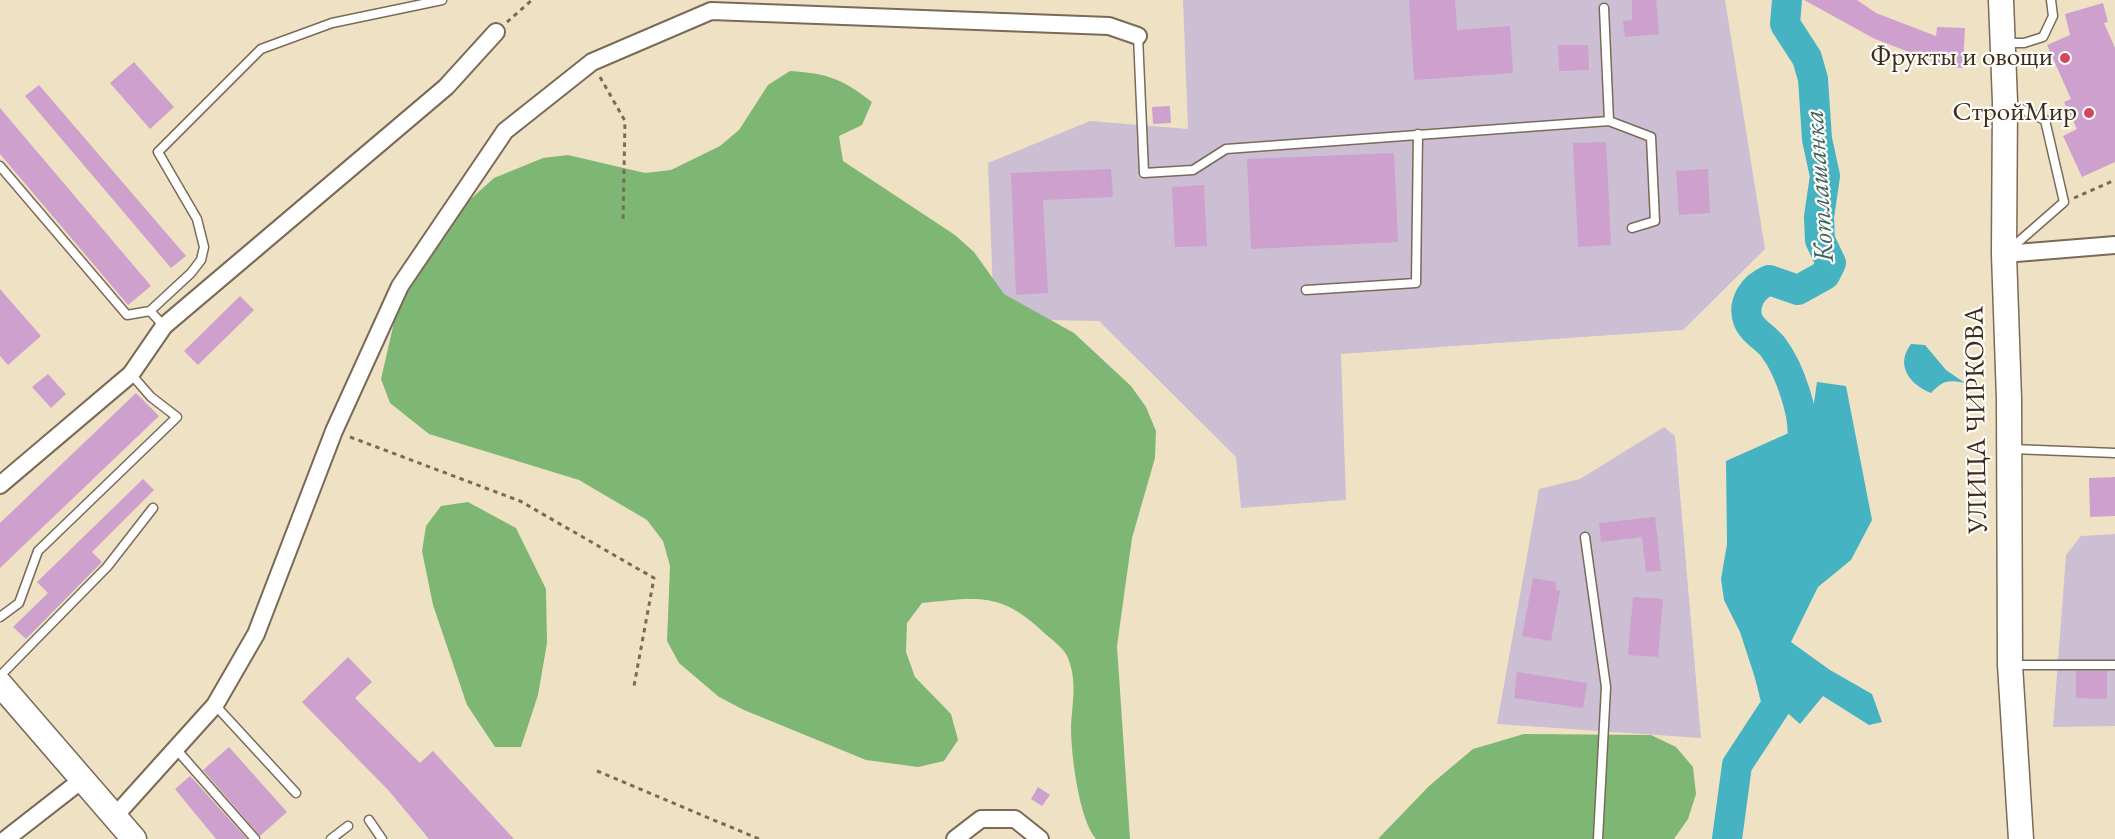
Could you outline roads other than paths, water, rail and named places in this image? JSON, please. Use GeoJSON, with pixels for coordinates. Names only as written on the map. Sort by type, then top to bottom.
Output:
{"type":"FeatureCollection","features":[{"type":"Feature","properties":{"kind":"main road","name":"УЛИЦА ЧИРКОВА"},"geometry":{"type":"LineString","coordinates":[[2001,0],[2005,102],[2004,254],[2010,665],[2021,839]]}},
{"type":"Feature","properties":{"kind":"main road"},"geometry":{"type":"LineString","coordinates":[[0,684],[134,839]]}},
{"type":"Feature","properties":{"kind":"street"},"geometry":{"type":"LineString","coordinates":[[115,816],[215,705],[256,634],[334,431],[400,286],[506,131],[592,62],[711,11],[1109,26],[1138,36]]}},
{"type":"Feature","properties":{"kind":"street"},"geometry":{"type":"LineString","coordinates":[[0,484],[131,374],[164,326],[446,87],[496,32]]}},
{"type":"Feature","properties":{"kind":"street"},"geometry":{"type":"LineString","coordinates":[[2004,254],[2115,245]]}},
{"type":"Feature","properties":{"kind":"street"},"geometry":{"type":"LineString","coordinates":[[6,839],[82,779]]}},
{"type":"Feature","properties":{"kind":"street"},"geometry":{"type":"LineString","coordinates":[[955,839],[981,819],[1015,819],[1040,839]]}},
{"type":"Feature","properties":{"kind":"lane"},"geometry":{"type":"LineString","coordinates":[[0,166],[127,315],[150,310],[191,273],[201,260],[204,247],[197,219],[158,153],[261,49],[332,23],[442,0]]}},
{"type":"Feature","properties":{"kind":"lane"},"geometry":{"type":"LineString","coordinates":[[2003,43],[2024,44],[2043,37],[2053,16],[2051,0]]}},
{"type":"Feature","properties":{"kind":"lane"},"geometry":{"type":"LineString","coordinates":[[1604,8],[1609,121]]}},
{"type":"Feature","properties":{"kind":"lane"},"geometry":{"type":"LineString","coordinates":[[1138,36],[1144,173],[1193,170],[1226,149],[1609,121],[1652,137],[1655,221],[1632,228]]}},
{"type":"Feature","properties":{"kind":"lane"},"geometry":{"type":"LineString","coordinates":[[2004,254],[2064,202],[2045,120],[2005,102]]}},
{"type":"Feature","properties":{"kind":"lane"},"geometry":{"type":"LineString","coordinates":[[1306,290],[1416,283],[1418,134]]}},
{"type":"Feature","properties":{"kind":"lane"},"geometry":{"type":"LineString","coordinates":[[150,310],[164,326]]}},
{"type":"Feature","properties":{"kind":"lane"},"geometry":{"type":"LineString","coordinates":[[0,617],[19,603],[38,551],[177,417],[151,397],[131,374]]}},
{"type":"Feature","properties":{"kind":"lane"},"geometry":{"type":"LineString","coordinates":[[2008,449],[2115,453]]}},
{"type":"Feature","properties":{"kind":"lane"},"geometry":{"type":"LineString","coordinates":[[0,676],[107,567],[153,508]]}},
{"type":"Feature","properties":{"kind":"lane"},"geometry":{"type":"LineString","coordinates":[[1585,537],[1606,687],[1598,839]]}},
{"type":"Feature","properties":{"kind":"lane"},"geometry":{"type":"LineString","coordinates":[[2010,665],[2115,665]]}},
{"type":"Feature","properties":{"kind":"lane"},"geometry":{"type":"LineString","coordinates":[[215,705],[296,793]]}},
{"type":"Feature","properties":{"kind":"lane"},"geometry":{"type":"LineString","coordinates":[[176,749],[255,839]]}},
{"type":"Feature","properties":{"kind":"lane"},"geometry":{"type":"LineString","coordinates":[[369,820],[382,839]]}},
{"type":"Feature","properties":{"kind":"lane"},"geometry":{"type":"LineString","coordinates":[[331,839],[348,826]]}},
{"type":"Feature","properties":{"kind":"water"},"geometry":{"type":"Polygon","coordinates":[[[1911,344],[1925,345],[1946,370],[1965,383],[1946,382],[1931,393],[1916,384],[1904,366],[1906,352],[1911,344]]]}},
{"type":"Feature","properties":{"kind":"water"},"geometry":{"type":"Polygon","coordinates":[[[1817,382],[1846,386],[1872,520],[1851,560],[1818,587],[1791,642],[1830,670],[1872,694],[1882,722],[1869,725],[1823,696],[1800,724],[1758,687],[1740,632],[1724,600],[1721,579],[1727,544],[1726,461],[1811,423],[1817,382]]]}},
{"type":"Feature","properties":{"kind":"waterway","name":"Котлашанка"},"geometry":{"type":"LineString","coordinates":[[1787,0],[1785,24],[1807,58],[1813,79],[1817,139],[1825,176],[1819,217],[1820,240],[1831,263],[1825,275],[1798,290],[1769,280],[1763,283],[1750,296],[1746,308],[1748,320],[1753,328],[1779,356],[1796,394],[1802,422],[1802,435],[1800,449],[1791,467]]}},
{"type":"Feature","properties":{"kind":"waterway","name":"Котлашанка"},"geometry":{"type":"LineString","coordinates":[[1727,839],[1737,765],[1777,704],[1767,664]]}},
{"type":"Feature","properties":{"kind":"place","name":"Фрукты и овощи"},"geometry":{"type":"Point","coordinates":[2065,58]}},
{"type":"Feature","properties":{"kind":"place","name":"СтройМир"},"geometry":{"type":"Point","coordinates":[2089,113]}}]}
